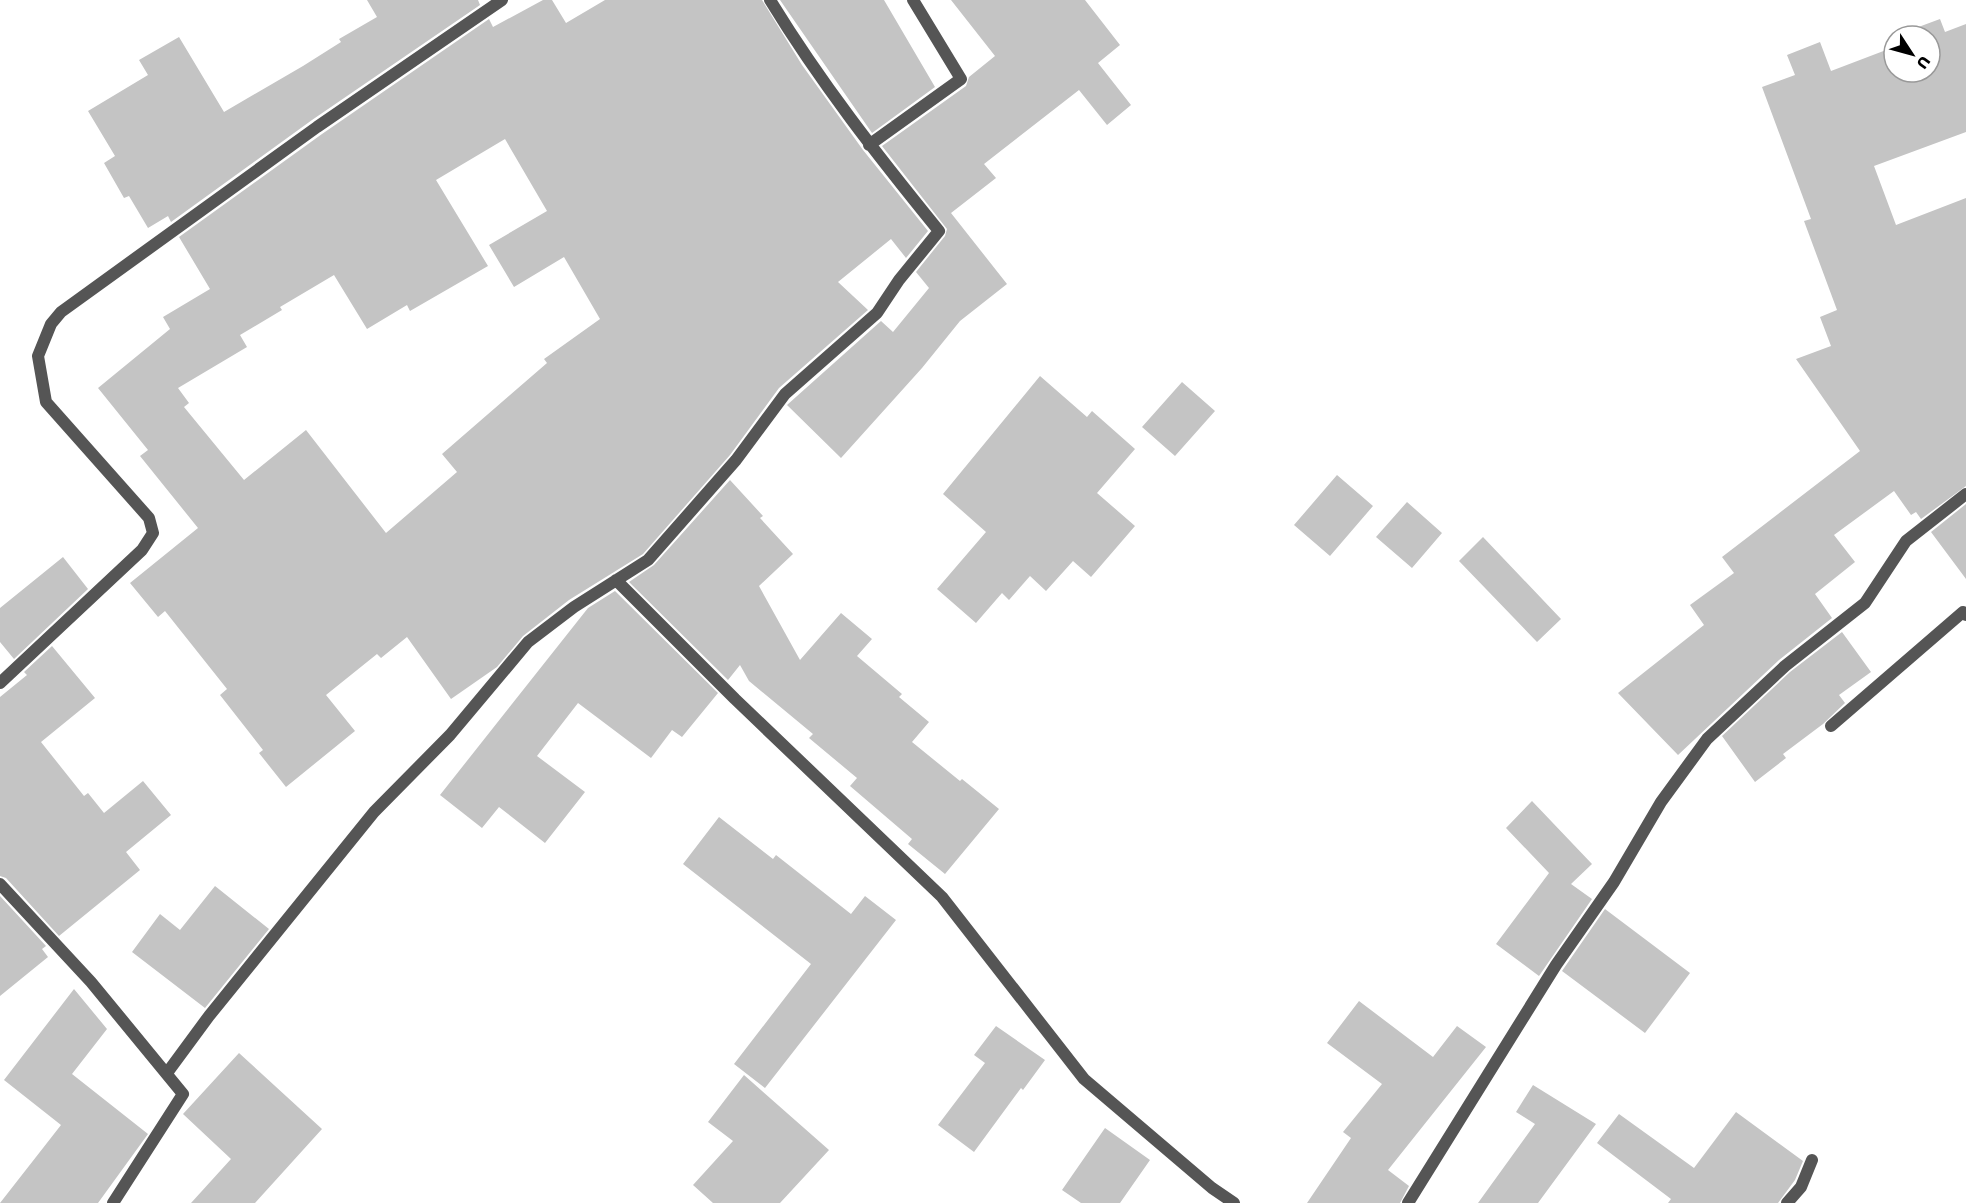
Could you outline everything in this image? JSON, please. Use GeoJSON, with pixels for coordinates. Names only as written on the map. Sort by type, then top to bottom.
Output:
{"type":"FeatureCollection","features":[{"type":"Feature","properties":{"kind":"street"},"geometry":{"type":"LineString","coordinates":[[0,683],[142,550],[153,533],[149,518],[46,402],[38,356],[51,324],[61,312],[307,133],[502,0]]}},
{"type":"Feature","properties":{"kind":"street"},"geometry":{"type":"LineString","coordinates":[[167,1073],[209,1016],[374,812],[450,735],[528,642],[648,560],[736,460],[784,394],[877,313],[899,280],[939,231],[869,145],[810,64],[770,0]]}},
{"type":"Feature","properties":{"kind":"street"},"geometry":{"type":"LineString","coordinates":[[869,145],[961,79],[913,0]]}},
{"type":"Feature","properties":{"kind":"street"},"geometry":{"type":"LineString","coordinates":[[1408,1203],[1556,965],[1614,882],[1661,802],[1707,739],[1785,666],[1865,603],[1906,541],[1966,494]]}},
{"type":"Feature","properties":{"kind":"street"},"geometry":{"type":"LineString","coordinates":[[616,580],[735,699],[942,897],[1084,1079],[1212,1188],[1234,1203]]}},
{"type":"Feature","properties":{"kind":"street"},"geometry":{"type":"LineString","coordinates":[[1831,726],[1965,612]]}},
{"type":"Feature","properties":{"kind":"street"},"geometry":{"type":"LineString","coordinates":[[0,884],[91,982],[183,1094],[113,1203]]}},
{"type":"Feature","properties":{"kind":"street"},"geometry":{"type":"LineString","coordinates":[[1788,1203],[1801,1187],[1812,1160]]}},
{"type":"Feature","properties":{"kind":"building"},"geometry":{"type":"Polygon","coordinates":[[[367,0],[478,0],[480,5],[312,120],[171,222],[168,216],[148,228],[129,196],[124,198],[104,163],[115,156],[88,111],[148,75],[139,60],[179,37],[224,112],[303,66],[341,42],[339,39],[377,17],[367,0]]]}},
{"type":"Feature","properties":{"kind":"building"},"geometry":{"type":"Polygon","coordinates":[[[543,0],[552,0],[566,23],[605,0],[762,0],[802,65],[863,150],[928,231],[906,258],[891,239],[838,282],[868,310],[779,388],[730,455],[643,554],[569,600],[523,636],[497,667],[451,699],[407,637],[381,658],[377,654],[326,695],[355,731],[286,787],[259,753],[263,750],[220,695],[227,689],[165,611],[158,617],[130,583],[198,528],[140,456],[148,450],[98,388],[170,329],[163,317],[210,289],[179,237],[322,134],[489,19],[493,27],[543,0]],[[505,139],[436,180],[488,266],[410,311],[407,305],[367,329],[334,275],[280,307],[282,310],[240,335],[247,347],[178,388],[189,403],[184,407],[244,480],[306,430],[386,533],[457,472],[442,454],[547,363],[544,359],[600,319],[564,257],[514,287],[489,245],[547,211],[505,139]]]}},
{"type":"Feature","properties":{"kind":"building"},"geometry":{"type":"Polygon","coordinates":[[[780,0],[884,0],[935,87],[872,133],[780,0]]]}},
{"type":"Feature","properties":{"kind":"building"},"geometry":{"type":"Polygon","coordinates":[[[951,0],[1085,0],[1120,45],[1098,63],[1131,105],[1107,125],[1079,90],[984,164],[996,178],[951,213],[1007,284],[960,321],[922,368],[841,458],[787,405],[881,321],[893,332],[929,288],[916,272],[945,236],[947,229],[882,146],[966,86],[969,77],[995,56],[951,0]]]}},
{"type":"Feature","properties":{"kind":"building"},"geometry":{"type":"Polygon","coordinates":[[[1940,19],[1942,24],[1927,24],[1940,19]]]}},
{"type":"Feature","properties":{"kind":"building"},"geometry":{"type":"Polygon","coordinates":[[[1942,24],[1945,32],[1966,24],[1966,132],[1874,166],[1896,225],[1966,198],[1966,486],[1921,519],[1916,512],[1911,515],[1894,491],[1834,535],[1855,562],[1815,594],[1832,618],[1779,660],[1678,755],[1618,693],[1704,625],[1690,605],[1734,573],[1722,557],[1860,451],[1796,359],[1831,346],[1820,317],[1837,310],[1804,221],[1811,219],[1762,87],[1795,75],[1787,55],[1820,42],[1831,71],[1882,52],[1882,84],[1942,84],[1942,24]]]}},
{"type":"Feature","properties":{"kind":"building"},"geometry":{"type":"Polygon","coordinates":[[[1040,376],[1087,417],[1092,411],[1135,449],[1097,493],[1135,526],[1091,577],[1073,561],[1046,591],[1030,576],[1009,600],[1002,593],[976,623],[937,589],[986,532],[943,494],[1040,376]]]}},
{"type":"Feature","properties":{"kind":"building"},"geometry":{"type":"Polygon","coordinates":[[[1182,382],[1215,411],[1175,456],[1142,427],[1182,382]]]}},
{"type":"Feature","properties":{"kind":"building"},"geometry":{"type":"Polygon","coordinates":[[[1337,475],[1373,506],[1330,556],[1294,525],[1337,475]]]}},
{"type":"Feature","properties":{"kind":"building"},"geometry":{"type":"Polygon","coordinates":[[[730,480],[793,554],[759,586],[800,660],[841,613],[872,639],[857,656],[902,694],[899,697],[929,722],[912,742],[999,809],[945,874],[908,844],[912,839],[850,786],[857,778],[809,738],[813,734],[749,681],[740,665],[728,680],[629,582],[654,565],[730,480]]]}},
{"type":"Feature","properties":{"kind":"building"},"geometry":{"type":"Polygon","coordinates":[[[1407,502],[1442,533],[1412,568],[1376,537],[1407,502]]]}},
{"type":"Feature","properties":{"kind":"building"},"geometry":{"type":"Polygon","coordinates":[[[1966,504],[1966,579],[1931,532],[1966,504]]]}},
{"type":"Feature","properties":{"kind":"building"},"geometry":{"type":"Polygon","coordinates":[[[1483,537],[1561,619],[1537,642],[1459,561],[1483,537]]]}},
{"type":"Feature","properties":{"kind":"building"},"geometry":{"type":"Polygon","coordinates":[[[63,557],[88,589],[14,659],[0,642],[0,608],[63,557]]]}},
{"type":"Feature","properties":{"kind":"building"},"geometry":{"type":"Polygon","coordinates":[[[615,591],[718,693],[682,737],[672,730],[651,758],[578,703],[537,756],[585,792],[545,843],[499,807],[482,828],[440,795],[588,608],[615,591]]]}},
{"type":"Feature","properties":{"kind":"building"},"geometry":{"type":"Polygon","coordinates":[[[1842,632],[1871,672],[1839,695],[1845,703],[1823,724],[1783,754],[1786,758],[1755,782],[1722,736],[1790,672],[1842,632]]]}},
{"type":"Feature","properties":{"kind":"building"},"geometry":{"type":"Polygon","coordinates":[[[52,646],[95,698],[41,742],[84,796],[88,793],[104,813],[143,781],[171,815],[126,852],[140,870],[59,936],[6,878],[0,876],[0,697],[27,675],[24,672],[52,646]]]}},
{"type":"Feature","properties":{"kind":"building"},"geometry":{"type":"Polygon","coordinates":[[[1532,801],[1592,864],[1571,884],[1592,899],[1539,976],[1496,944],[1549,873],[1506,828],[1532,801]]]}},
{"type":"Feature","properties":{"kind":"building"},"geometry":{"type":"Polygon","coordinates":[[[719,817],[773,859],[776,855],[851,914],[865,896],[896,920],[765,1088],[734,1064],[811,964],[683,864],[719,817]]]}},
{"type":"Feature","properties":{"kind":"building"},"geometry":{"type":"Polygon","coordinates":[[[215,886],[269,929],[205,1008],[132,952],[160,914],[180,930],[215,886]]]}},
{"type":"Feature","properties":{"kind":"building"},"geometry":{"type":"Polygon","coordinates":[[[0,896],[46,946],[42,949],[48,957],[0,996],[0,896]]]}},
{"type":"Feature","properties":{"kind":"building"},"geometry":{"type":"Polygon","coordinates":[[[1605,909],[1690,973],[1645,1033],[1562,971],[1605,909]]]}},
{"type":"Feature","properties":{"kind":"building"},"geometry":{"type":"Polygon","coordinates":[[[74,989],[107,1029],[72,1074],[148,1134],[98,1203],[0,1203],[61,1125],[4,1080],[74,989]]]}},
{"type":"Feature","properties":{"kind":"building"},"geometry":{"type":"Polygon","coordinates":[[[1359,1001],[1433,1057],[1457,1026],[1486,1047],[1388,1170],[1409,1186],[1400,1203],[1307,1203],[1351,1138],[1343,1132],[1382,1084],[1327,1043],[1359,1001]]]}},
{"type":"Feature","properties":{"kind":"building"},"geometry":{"type":"Polygon","coordinates":[[[996,1026],[1045,1060],[1023,1090],[1021,1088],[974,1152],[938,1125],[985,1063],[974,1055],[996,1026]]]}},
{"type":"Feature","properties":{"kind":"building"},"geometry":{"type":"Polygon","coordinates":[[[239,1053],[322,1129],[255,1203],[191,1203],[231,1159],[183,1114],[239,1053]]]}},
{"type":"Feature","properties":{"kind":"building"},"geometry":{"type":"Polygon","coordinates":[[[744,1075],[829,1150],[780,1203],[713,1203],[693,1185],[733,1141],[708,1122],[744,1075]]]}},
{"type":"Feature","properties":{"kind":"building"},"geometry":{"type":"Polygon","coordinates":[[[1533,1085],[1596,1124],[1538,1203],[1478,1203],[1535,1124],[1516,1112],[1533,1085]]]}},
{"type":"Feature","properties":{"kind":"building"},"geometry":{"type":"Polygon","coordinates":[[[1736,1112],[1803,1161],[1795,1180],[1778,1203],[1668,1203],[1671,1199],[1597,1143],[1619,1114],[1694,1168],[1736,1112]]]}},
{"type":"Feature","properties":{"kind":"building"},"geometry":{"type":"Polygon","coordinates":[[[1105,1128],[1150,1160],[1120,1203],[1081,1203],[1062,1190],[1105,1128]]]}}]}
